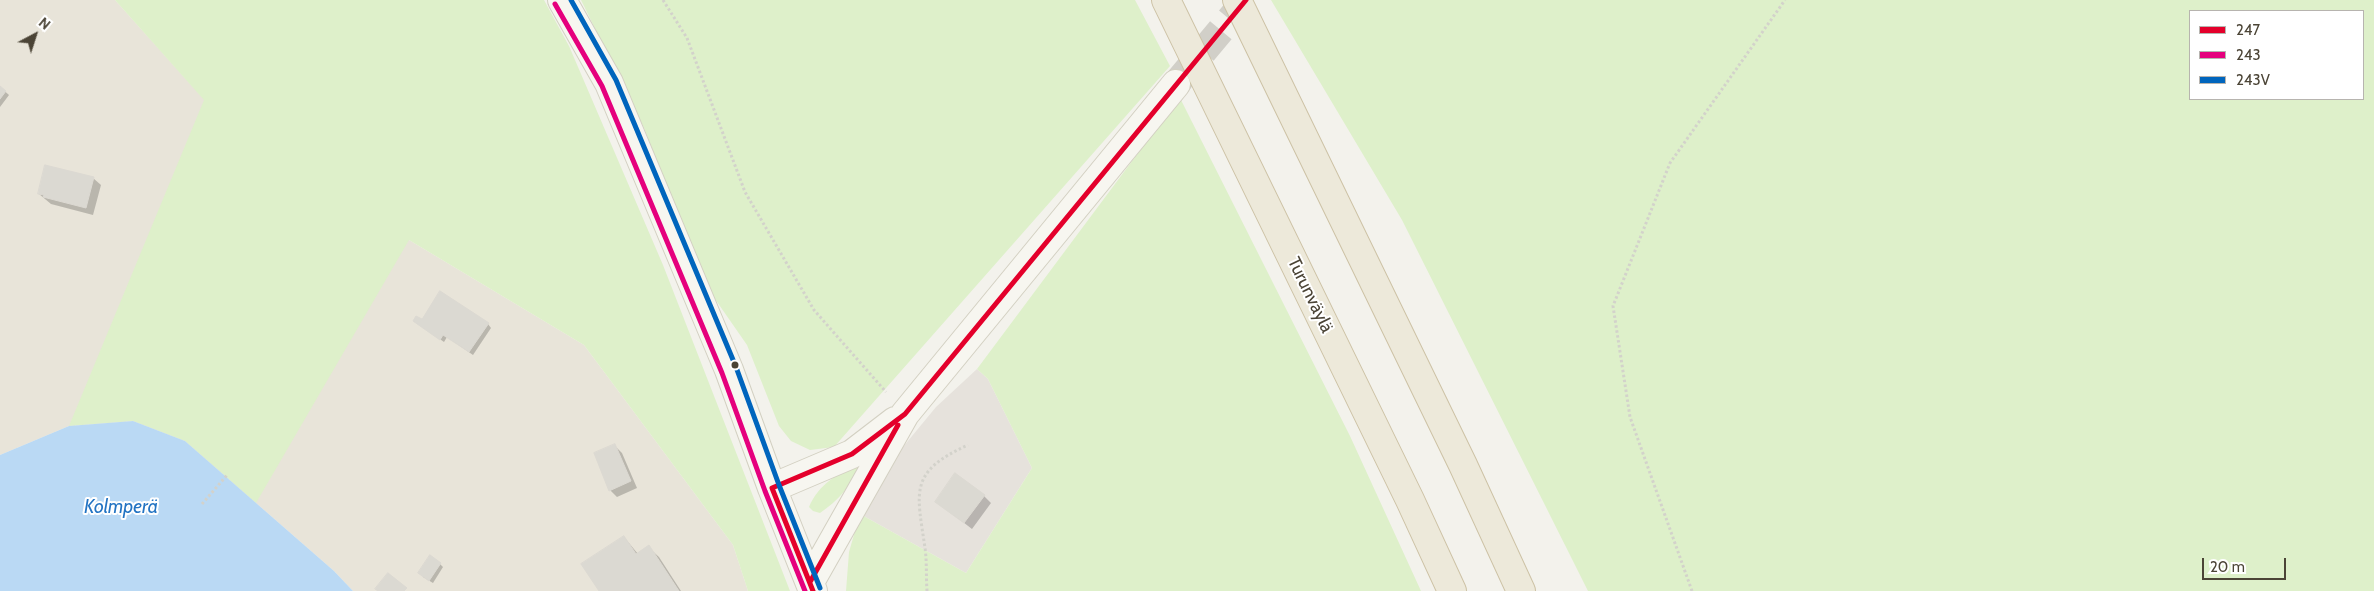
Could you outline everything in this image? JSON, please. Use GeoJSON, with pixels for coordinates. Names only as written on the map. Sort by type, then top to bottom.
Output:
{"type":"FeatureCollection","features":[{"type":"Feature","properties":{"kind":"highway","name":"Turunväylä"},"geometry":{"type":"LineString","coordinates":[[1166,0],[1410,500],[1452,591]]}},
{"type":"Feature","properties":{"kind":"highway"},"geometry":{"type":"LineString","coordinates":[[1237,0],[1463,465],[1521,591]]}},
{"type":"Feature","properties":{"kind":"street"},"geometry":{"type":"LineString","coordinates":[[562,0],[612,92],[729,370],[811,587]]}},
{"type":"Feature","properties":{"kind":"street"},"geometry":{"type":"LineString","coordinates":[[811,587],[905,414],[1176,84]]}},
{"type":"Feature","properties":{"kind":"street"},"geometry":{"type":"LineString","coordinates":[[772,488],[852,454],[905,414]]}},
{"type":"Feature","properties":{"kind":"path"},"geometry":{"type":"LineString","coordinates":[[664,0],[687,38],[750,200],[814,310],[905,414]]}},
{"type":"Feature","properties":{"kind":"path"},"geometry":{"type":"LineString","coordinates":[[1692,591],[1630,417],[1613,306],[1670,164],[1785,0]]}},
{"type":"Feature","properties":{"kind":"path"},"geometry":{"type":"LineString","coordinates":[[927,591],[925,550],[918,511],[923,480],[928,471],[944,456],[968,445]]}},
{"type":"Feature","properties":{"kind":"path"},"geometry":{"type":"LineString","coordinates":[[202,504],[228,474]]}},
{"type":"Feature","properties":{"kind":"shaded area"},"geometry":{"type":"Polygon","coordinates":[[[0,0],[115,0],[204,99],[409,240],[584,345],[733,545],[748,591],[353,591],[334,571],[185,441],[133,421],[69,426],[0,455],[0,0]]]}},
{"type":"Feature","properties":{"kind":"shaded area"},"geometry":{"type":"Polygon","coordinates":[[[977,369],[988,379],[1032,468],[966,573],[860,514],[884,470],[936,407],[977,369]]]}},
{"type":"Feature","properties":{"kind":"green space"},"geometry":{"type":"Polygon","coordinates":[[[115,0],[544,0],[569,46],[663,265],[790,591],[748,591],[733,545],[584,345],[409,240],[256,503],[185,441],[133,421],[69,426],[204,100],[115,0]]]}},
{"type":"Feature","properties":{"kind":"green space"},"geometry":{"type":"Polygon","coordinates":[[[581,0],[1135,0],[1170,66],[834,447],[810,450],[791,441],[779,426],[747,345],[706,286],[644,128],[581,0]]]}},
{"type":"Feature","properties":{"kind":"green space"},"geometry":{"type":"Polygon","coordinates":[[[1271,0],[2374,0],[2374,591],[1588,591],[1402,220],[1271,0]]]}},
{"type":"Feature","properties":{"kind":"green space"},"geometry":{"type":"Polygon","coordinates":[[[1181,100],[1350,436],[1421,591],[846,591],[849,552],[860,514],[966,573],[1032,468],[988,379],[977,369],[1153,133],[1181,100]]]}},
{"type":"Feature","properties":{"kind":"green space"},"geometry":{"type":"Polygon","coordinates":[[[858,464],[861,468],[857,475],[843,493],[832,503],[820,513],[813,511],[809,507],[823,486],[858,464]]]}},
{"type":"Feature","properties":{"kind":"water","name":"Kolmperä"},"geometry":{"type":"Polygon","coordinates":[[[133,421],[185,441],[334,571],[353,591],[0,591],[0,455],[69,426],[133,421]]]}},
{"type":"Feature","properties":{"kind":"building"},"geometry":{"type":"Polygon","coordinates":[[[0,86],[6,91],[0,99],[0,86]]]}},
{"type":"Feature","properties":{"kind":"building"},"geometry":{"type":"Polygon","coordinates":[[[45,165],[94,177],[86,208],[38,194],[45,165]]]}},
{"type":"Feature","properties":{"kind":"building"},"geometry":{"type":"Polygon","coordinates":[[[440,291],[489,323],[469,352],[443,335],[440,340],[413,321],[416,316],[422,319],[440,291]]]}},
{"type":"Feature","properties":{"kind":"building"},"geometry":{"type":"Polygon","coordinates":[[[615,444],[631,481],[609,491],[594,453],[615,444]]]}},
{"type":"Feature","properties":{"kind":"building"},"geometry":{"type":"Polygon","coordinates":[[[955,473],[985,495],[964,523],[935,502],[955,473]]]}},
{"type":"Feature","properties":{"kind":"building"},"geometry":{"type":"Polygon","coordinates":[[[624,536],[636,554],[649,545],[679,591],[599,591],[581,564],[624,536]]]}},
{"type":"Feature","properties":{"kind":"building"},"geometry":{"type":"Polygon","coordinates":[[[430,555],[441,563],[429,581],[418,573],[430,555]]]}},
{"type":"Feature","properties":{"kind":"building"},"geometry":{"type":"Polygon","coordinates":[[[388,573],[407,588],[404,591],[378,591],[375,589],[388,573]]]}},
{"type":"Feature","properties":{"kind":"tunnel"},"geometry":{"type":"LineString","coordinates":[[1176,84],[1246,0]]}},
{"type":"Feature","properties":{"kind":"transit line","name":"243V"},"geometry":{"type":"LineString","coordinates":[[571,0],[616,80],[736,367],[779,485],[820,588]]}},
{"type":"Feature","properties":{"kind":"transit line","name":"247"},"geometry":{"type":"LineString","coordinates":[[813,591],[772,488],[852,454],[905,414],[1246,0]]}},
{"type":"Feature","properties":{"kind":"transit line","name":"243"},"geometry":{"type":"LineString","coordinates":[[555,4],[602,86],[722,373],[765,491],[805,591]]}},
{"type":"Feature","properties":{"kind":"transit line","name":"247"},"geometry":{"type":"LineString","coordinates":[[810,582],[898,425]]}}]}
